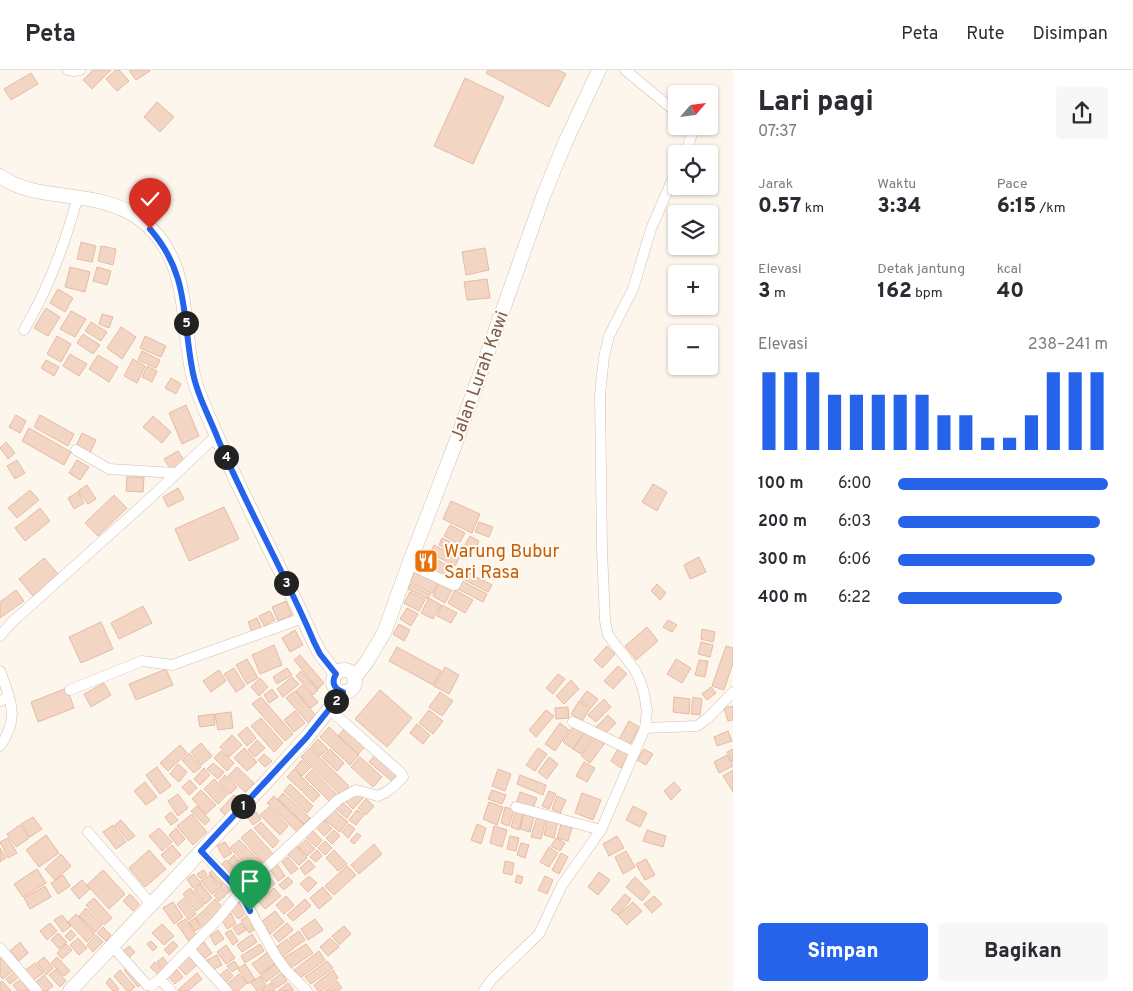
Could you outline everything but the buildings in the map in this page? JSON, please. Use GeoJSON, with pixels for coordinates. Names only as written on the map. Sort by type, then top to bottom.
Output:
{"type":"FeatureCollection","features":[{"type":"Feature","properties":{"kind":"street"},"geometry":{"type":"LineString","coordinates":[[68,70],[80,70]]}},
{"type":"Feature","properties":{"kind":"street","name":"Jalan Lurah Kawi"},"geometry":{"type":"LineString","coordinates":[[354,678],[366,663],[384,633],[456,442],[544,194],[565,143],[600,70]]}},
{"type":"Feature","properties":{"kind":"street"},"geometry":{"type":"LineString","coordinates":[[625,70],[668,105]]}},
{"type":"Feature","properties":{"kind":"street"},"geometry":{"type":"LineString","coordinates":[[0,176],[15,185],[25,188],[78,196],[109,204],[130,213],[150,229],[167,252],[174,265],[183,297],[187,339],[195,381],[233,473],[320,654],[336,674]]}},
{"type":"Feature","properties":{"kind":"street"},"geometry":{"type":"LineString","coordinates":[[484,991],[491,980],[539,934],[562,885],[601,830],[645,728],[647,711],[640,681],[635,670],[612,641],[606,627],[602,550],[600,394],[604,357],[610,336],[633,289],[651,229],[668,190]]}},
{"type":"Feature","properties":{"kind":"street"},"geometry":{"type":"LineString","coordinates":[[24,330],[37,308],[60,256],[78,196]]}},
{"type":"Feature","properties":{"kind":"street"},"geometry":{"type":"LineString","coordinates":[[0,636],[11,623],[217,435]]}},
{"type":"Feature","properties":{"kind":"street"},"geometry":{"type":"LineString","coordinates":[[76,450],[109,469],[175,474]]}},
{"type":"Feature","properties":{"kind":"street"},"geometry":{"type":"LineString","coordinates":[[409,564],[453,585],[455,585],[462,572]]}},
{"type":"Feature","properties":{"kind":"street"},"geometry":{"type":"LineString","coordinates":[[70,690],[142,661],[172,665],[303,618]]}},
{"type":"Feature","properties":{"kind":"street"},"geometry":{"type":"LineString","coordinates":[[70,991],[266,782],[330,710],[343,692],[352,688],[354,678],[351,673],[346,670],[340,670],[333,679],[334,685],[343,692]]}},
{"type":"Feature","properties":{"kind":"street"},"geometry":{"type":"LineString","coordinates":[[0,671],[5,699],[12,707],[11,726],[0,746]]}},
{"type":"Feature","properties":{"kind":"street"},"geometry":{"type":"LineString","coordinates":[[645,728],[697,726],[708,718],[733,692]]}},
{"type":"Feature","properties":{"kind":"street"},"geometry":{"type":"LineString","coordinates":[[112,946],[147,985],[152,986],[219,918],[240,892],[338,800],[356,790],[378,796],[392,789],[403,777],[401,773],[330,710]]}},
{"type":"Feature","properties":{"kind":"street"},"geometry":{"type":"LineString","coordinates":[[572,722],[635,752]]}},
{"type":"Feature","properties":{"kind":"street"},"geometry":{"type":"LineString","coordinates":[[516,807],[601,830]]}},
{"type":"Feature","properties":{"kind":"street"},"geometry":{"type":"LineString","coordinates":[[88,832],[138,888],[146,892],[153,902]]}},
{"type":"Feature","properties":{"kind":"street"},"geometry":{"type":"LineString","coordinates":[[201,851],[240,892],[275,954],[286,970],[307,991]]}},
{"type":"Feature","properties":{"kind":"street"},"geometry":{"type":"LineString","coordinates":[[0,948],[37,991]]}},
{"type":"Feature","properties":{"kind":"street"},"geometry":{"type":"LineString","coordinates":[[189,949],[227,991]]}},
{"type":"Feature","properties":{"kind":"street"},"geometry":{"type":"LineString","coordinates":[[160,979],[171,991]]}},
{"type":"Feature","properties":{"kind":"place","name":"Warung Bubur Sari Rasa"},"geometry":{"type":"Point","coordinates":[426,561]}},
{"type":"Feature","properties":{"kind":"route"},"geometry":{"type":"LineString","coordinates":[[150,229],[167,252],[180,282],[187,339],[199,394],[233,473],[314,642],[326,663],[336,674],[333,679],[335,688],[343,692],[307,737],[201,851],[240,892],[250,911]]}}]}
